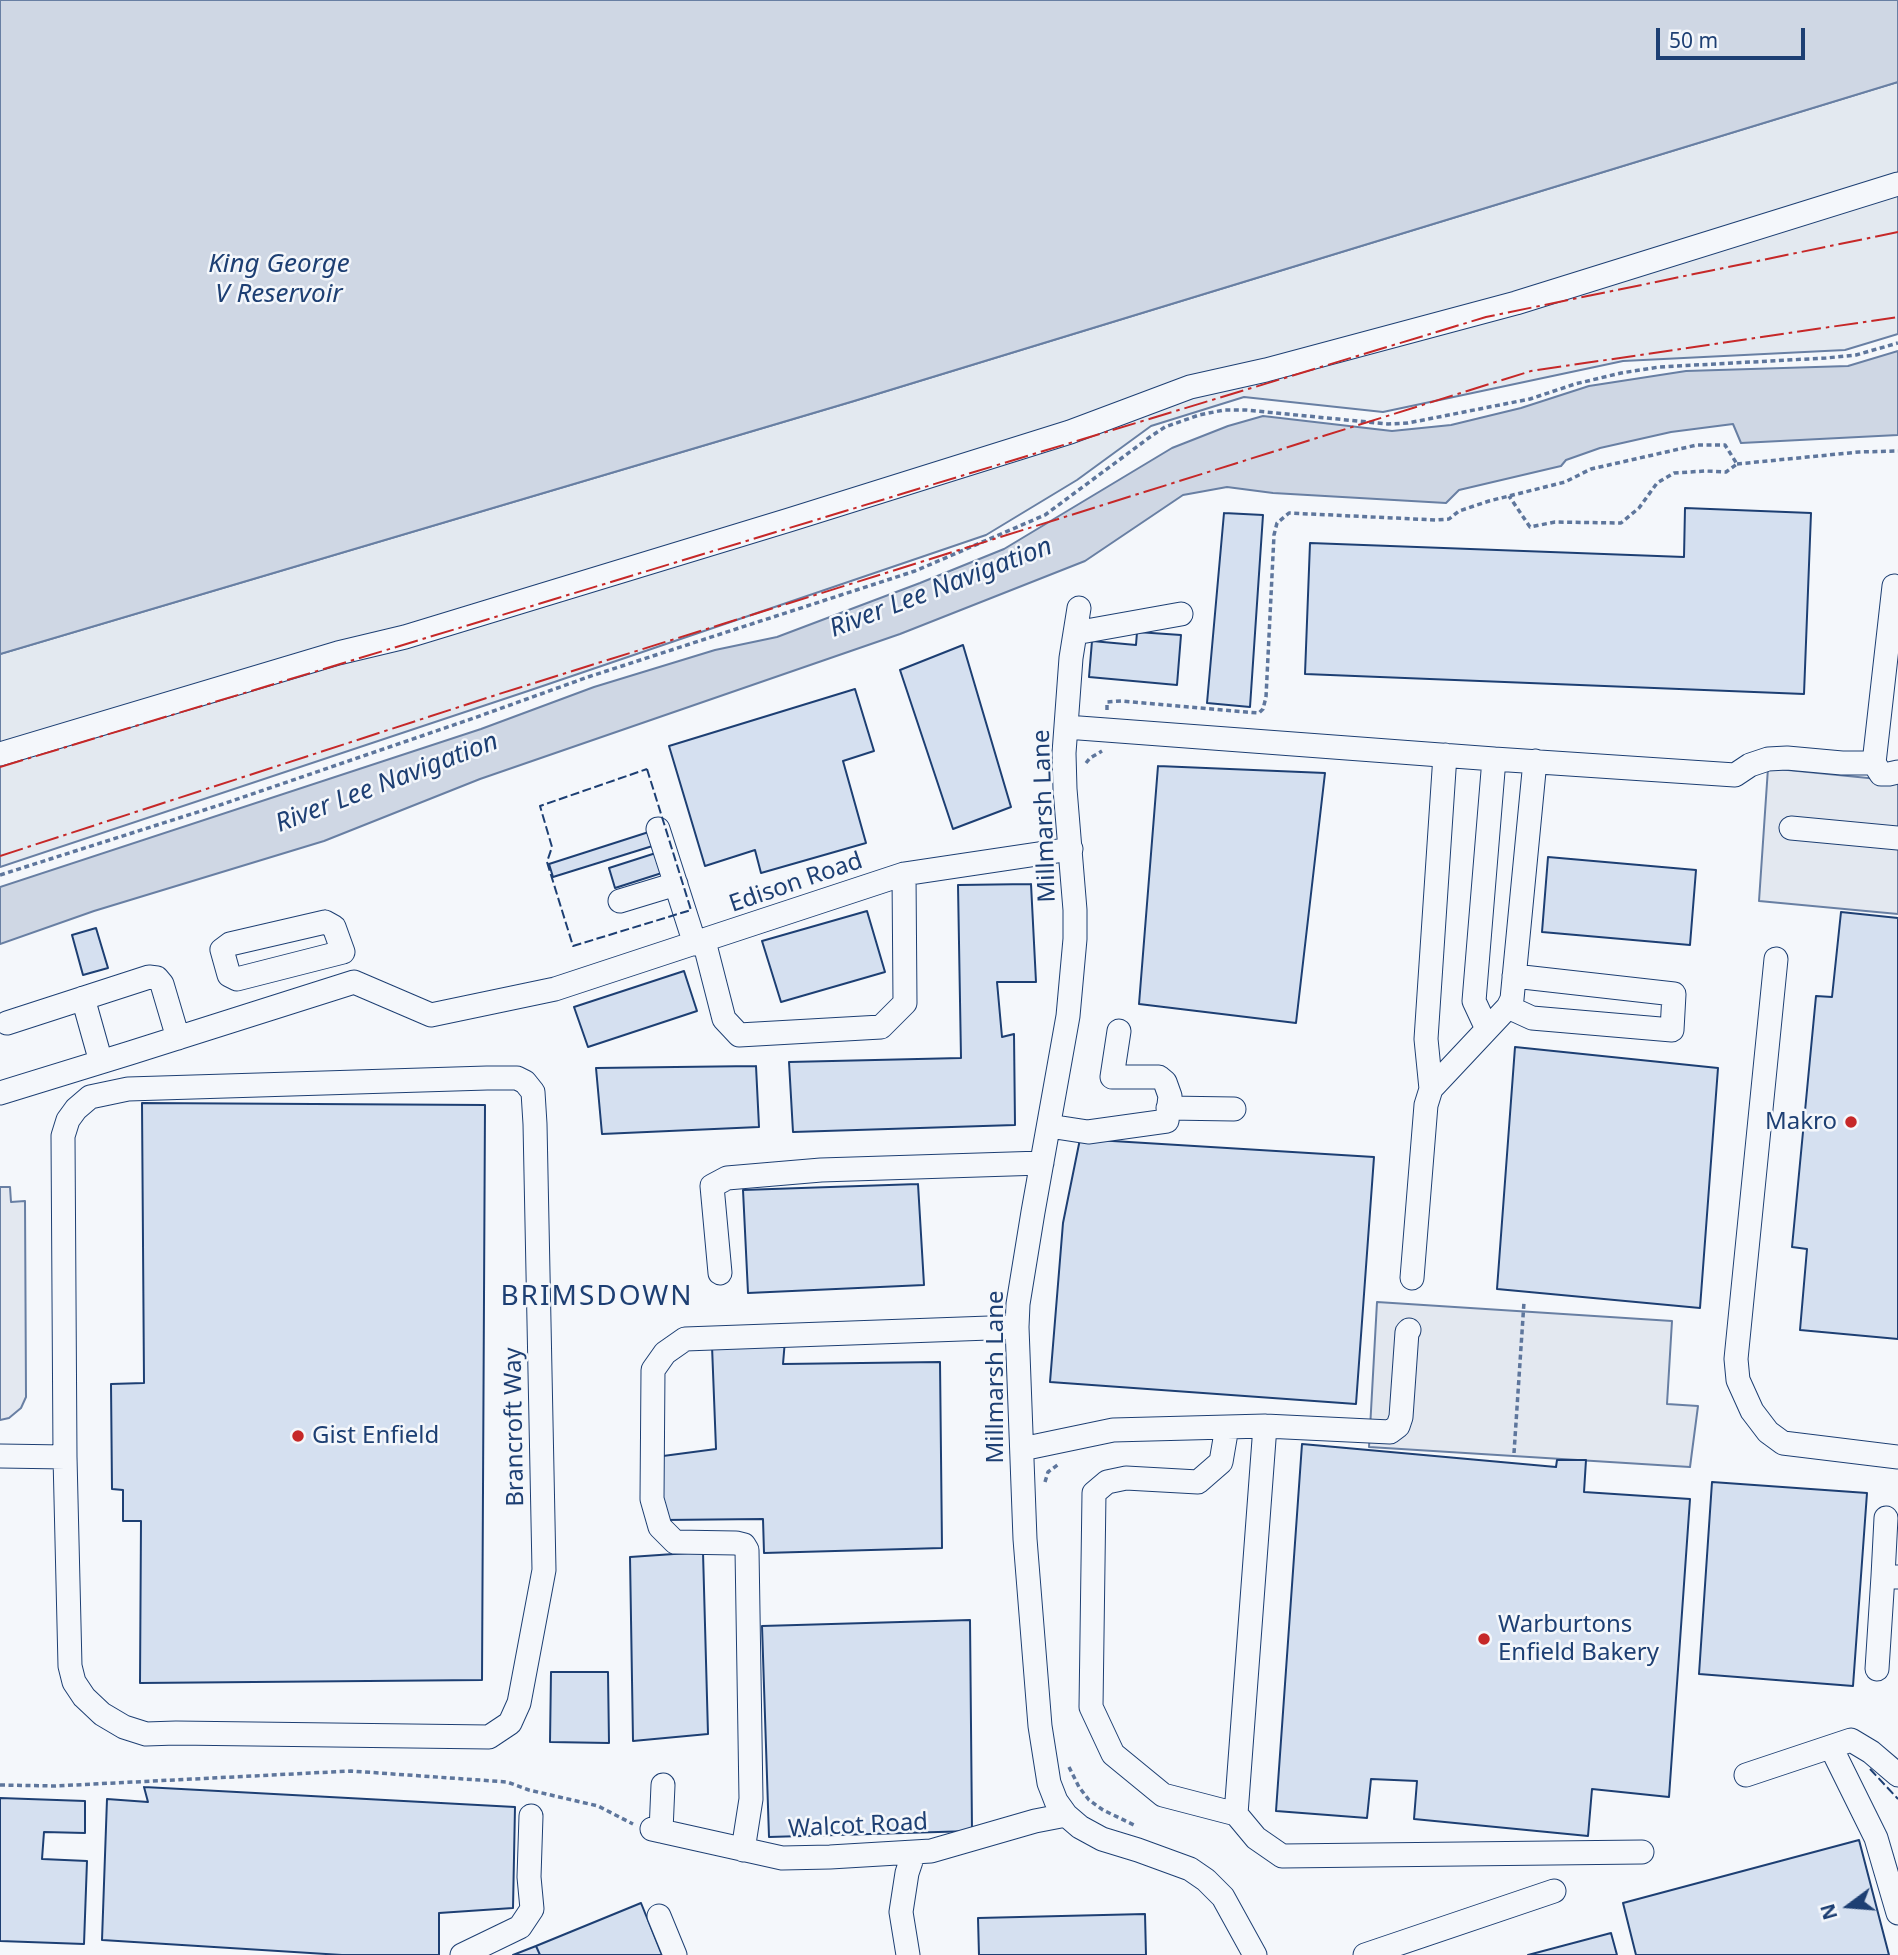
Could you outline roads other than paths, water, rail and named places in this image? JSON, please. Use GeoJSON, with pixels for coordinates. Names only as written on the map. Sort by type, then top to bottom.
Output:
{"type":"FeatureCollection","features":[{"type":"Feature","properties":{"kind":"street"},"geometry":{"type":"LineString","coordinates":[[0,754],[338,653],[405,637],[802,516],[1070,432],[1190,387],[1266,370],[1516,303],[1898,184]]}},
{"type":"Feature","properties":{"kind":"street"},"geometry":{"type":"LineString","coordinates":[[1894,586],[1874,763],[1881,774],[1898,772]]}},
{"type":"Feature","properties":{"kind":"street","name":"Millmarsh Lane"},"geometry":{"type":"LineString","coordinates":[[1079,608],[1064,753],[1075,939],[1068,1016],[1018,1304],[1017,1327],[1025,1539],[1040,1726],[1049,1783],[1056,1801],[1066,1815],[1080,1827],[1102,1839],[1190,1869],[1206,1880],[1223,1897],[1255,1955]]}},
{"type":"Feature","properties":{"kind":"street"},"geometry":{"type":"LineString","coordinates":[[1075,633],[1181,614]]}},
{"type":"Feature","properties":{"kind":"street"},"geometry":{"type":"LineString","coordinates":[[1066,727],[1735,775],[1750,765],[1768,759],[1786,769],[1823,772],[1842,763],[1874,763]]}},
{"type":"Feature","properties":{"kind":"street"},"geometry":{"type":"LineString","coordinates":[[1412,1278],[1426,1105],[1431,1089],[1426,1039],[1445,755]]}},
{"type":"Feature","properties":{"kind":"street"},"geometry":{"type":"LineString","coordinates":[[1488,1029],[1474,1001],[1494,759]]}},
{"type":"Feature","properties":{"kind":"street"},"geometry":{"type":"LineString","coordinates":[[1431,1089],[1508,1007],[1512,999],[1535,761]]}},
{"type":"Feature","properties":{"kind":"street"},"geometry":{"type":"LineString","coordinates":[[1791,828],[1898,838]]}},
{"type":"Feature","properties":{"kind":"street"},"geometry":{"type":"LineString","coordinates":[[658,829],[724,1019],[739,1035],[881,1027],[905,1003],[904,874]]}},
{"type":"Feature","properties":{"kind":"street","name":"Edison Road"},"geometry":{"type":"LineString","coordinates":[[354,982],[431,1015],[555,989],[904,874],[1071,849]]}},
{"type":"Feature","properties":{"kind":"street"},"geometry":{"type":"LineString","coordinates":[[620,901],[677,884]]}},
{"type":"Feature","properties":{"kind":"street"},"geometry":{"type":"LineString","coordinates":[[0,1093],[354,982],[334,926],[325,922],[230,944],[222,950],[229,975],[237,979],[343,952]]}},
{"type":"Feature","properties":{"kind":"street"},"geometry":{"type":"LineString","coordinates":[[1776,959],[1736,1359],[1738,1380],[1752,1411],[1768,1432],[1783,1444],[1898,1457]]}},
{"type":"Feature","properties":{"kind":"street"},"geometry":{"type":"LineString","coordinates":[[7,1023],[149,976],[157,978],[162,984],[178,1038]]}},
{"type":"Feature","properties":{"kind":"street"},"geometry":{"type":"LineString","coordinates":[[1508,1007],[1532,1018],[1672,1030],[1674,994],[1514,976]]}},
{"type":"Feature","properties":{"kind":"street"},"geometry":{"type":"LineString","coordinates":[[83,998],[101,1062]]}},
{"type":"Feature","properties":{"kind":"street"},"geometry":{"type":"LineString","coordinates":[[1049,1126],[1088,1132],[1167,1121],[1170,1096],[1165,1082],[1159,1077],[1112,1077],[1119,1031]]}},
{"type":"Feature","properties":{"kind":"street","name":"Brancroft Way"},"geometry":{"type":"LineString","coordinates":[[487,1078],[517,1078],[525,1082],[533,1092],[544,1570],[519,1703],[510,1723],[489,1737],[146,1734],[124,1727],[102,1714],[84,1697],[74,1682],[70,1666],[65,1457],[63,1136],[68,1120],[90,1097],[128,1088],[487,1078]]}},
{"type":"Feature","properties":{"kind":"street"},"geometry":{"type":"LineString","coordinates":[[1168,1108],[1234,1109]]}},
{"type":"Feature","properties":{"kind":"street"},"geometry":{"type":"LineString","coordinates":[[720,1273],[712,1186],[727,1178],[821,1170],[1042,1163]]}},
{"type":"Feature","properties":{"kind":"street"},"geometry":{"type":"LineString","coordinates":[[743,1850],[751,1799],[747,1550],[744,1545],[736,1543],[675,1542],[660,1527],[652,1499],[653,1370],[665,1353],[685,1339],[1017,1327]]}},
{"type":"Feature","properties":{"kind":"street"},"geometry":{"type":"LineString","coordinates":[[1022,1449],[1113,1430],[1265,1426],[1390,1432],[1398,1426],[1401,1417],[1409,1329]]}},
{"type":"Feature","properties":{"kind":"street"},"geometry":{"type":"LineString","coordinates":[[1236,1814],[1265,1426]]}},
{"type":"Feature","properties":{"kind":"street"},"geometry":{"type":"LineString","coordinates":[[1227,1427],[1221,1462],[1198,1482],[1126,1478],[1107,1482],[1094,1493],[1091,1707],[1113,1754],[1163,1795],[1236,1814],[1256,1838],[1282,1856],[1642,1852]]}},
{"type":"Feature","properties":{"kind":"street"},"geometry":{"type":"LineString","coordinates":[[0,1456],[65,1457]]}},
{"type":"Feature","properties":{"kind":"street"},"geometry":{"type":"LineString","coordinates":[[1877,1669],[1890,1576],[1886,1518]]}},
{"type":"Feature","properties":{"kind":"street"},"geometry":{"type":"LineString","coordinates":[[1746,1775],[1851,1740],[1871,1752],[1898,1775]]}},
{"type":"Feature","properties":{"kind":"street"},"geometry":{"type":"LineString","coordinates":[[1831,1747],[1877,1838],[1898,1913]]}},
{"type":"Feature","properties":{"kind":"street","name":"Walcot Road"},"geometry":{"type":"LineString","coordinates":[[663,1785],[657,1830],[782,1858],[931,1851],[1035,1821],[1066,1815]]}},
{"type":"Feature","properties":{"kind":"street"},"geometry":{"type":"LineString","coordinates":[[462,1955],[520,1927],[532,1909],[529,1877],[531,1816]]}},
{"type":"Feature","properties":{"kind":"street"},"geometry":{"type":"LineString","coordinates":[[908,1955],[901,1912],[907,1873],[914,1852]]}},
{"type":"Feature","properties":{"kind":"street"},"geometry":{"type":"LineString","coordinates":[[1365,1955],[1554,1891]]}},
{"type":"Feature","properties":{"kind":"street"},"geometry":{"type":"LineString","coordinates":[[659,1916],[675,1955]]}},
{"type":"Feature","properties":{"kind":"water","name":"King George V Reservoir"},"geometry":{"type":"Polygon","coordinates":[[[0,0],[1898,0],[1898,82],[854,401],[0,654],[0,0]]]}},
{"type":"Feature","properties":{"kind":"water","name":"River Lee Navigation"},"geometry":{"type":"Polygon","coordinates":[[[1898,351],[1898,435],[1741,443],[1733,424],[1671,432],[1600,448],[1566,460],[1561,466],[1459,490],[1446,503],[1273,493],[1227,487],[1183,495],[1085,561],[900,634],[480,779],[324,841],[94,911],[0,944],[0,887],[481,729],[594,687],[715,650],[777,637],[1004,549],[1172,448],[1228,426],[1263,416],[1392,431],[1451,425],[1521,408],[1589,386],[1686,371],[1848,366],[1898,351]]]}},
{"type":"Feature","properties":{"kind":"place","name":"Makro"},"geometry":{"type":"Point","coordinates":[1851,1122]}},
{"type":"Feature","properties":{"kind":"place","name":"Gist Enfield"},"geometry":{"type":"Point","coordinates":[298,1436]}},
{"type":"Feature","properties":{"kind":"place","name":"Warburtons Enfield Bakery"},"geometry":{"type":"Point","coordinates":[1484,1639]}},
{"type":"Feature","properties":{"kind":"district","name":"BRIMSDOWN"},"geometry":{"type":"Point","coordinates":[597,1297]}}]}
